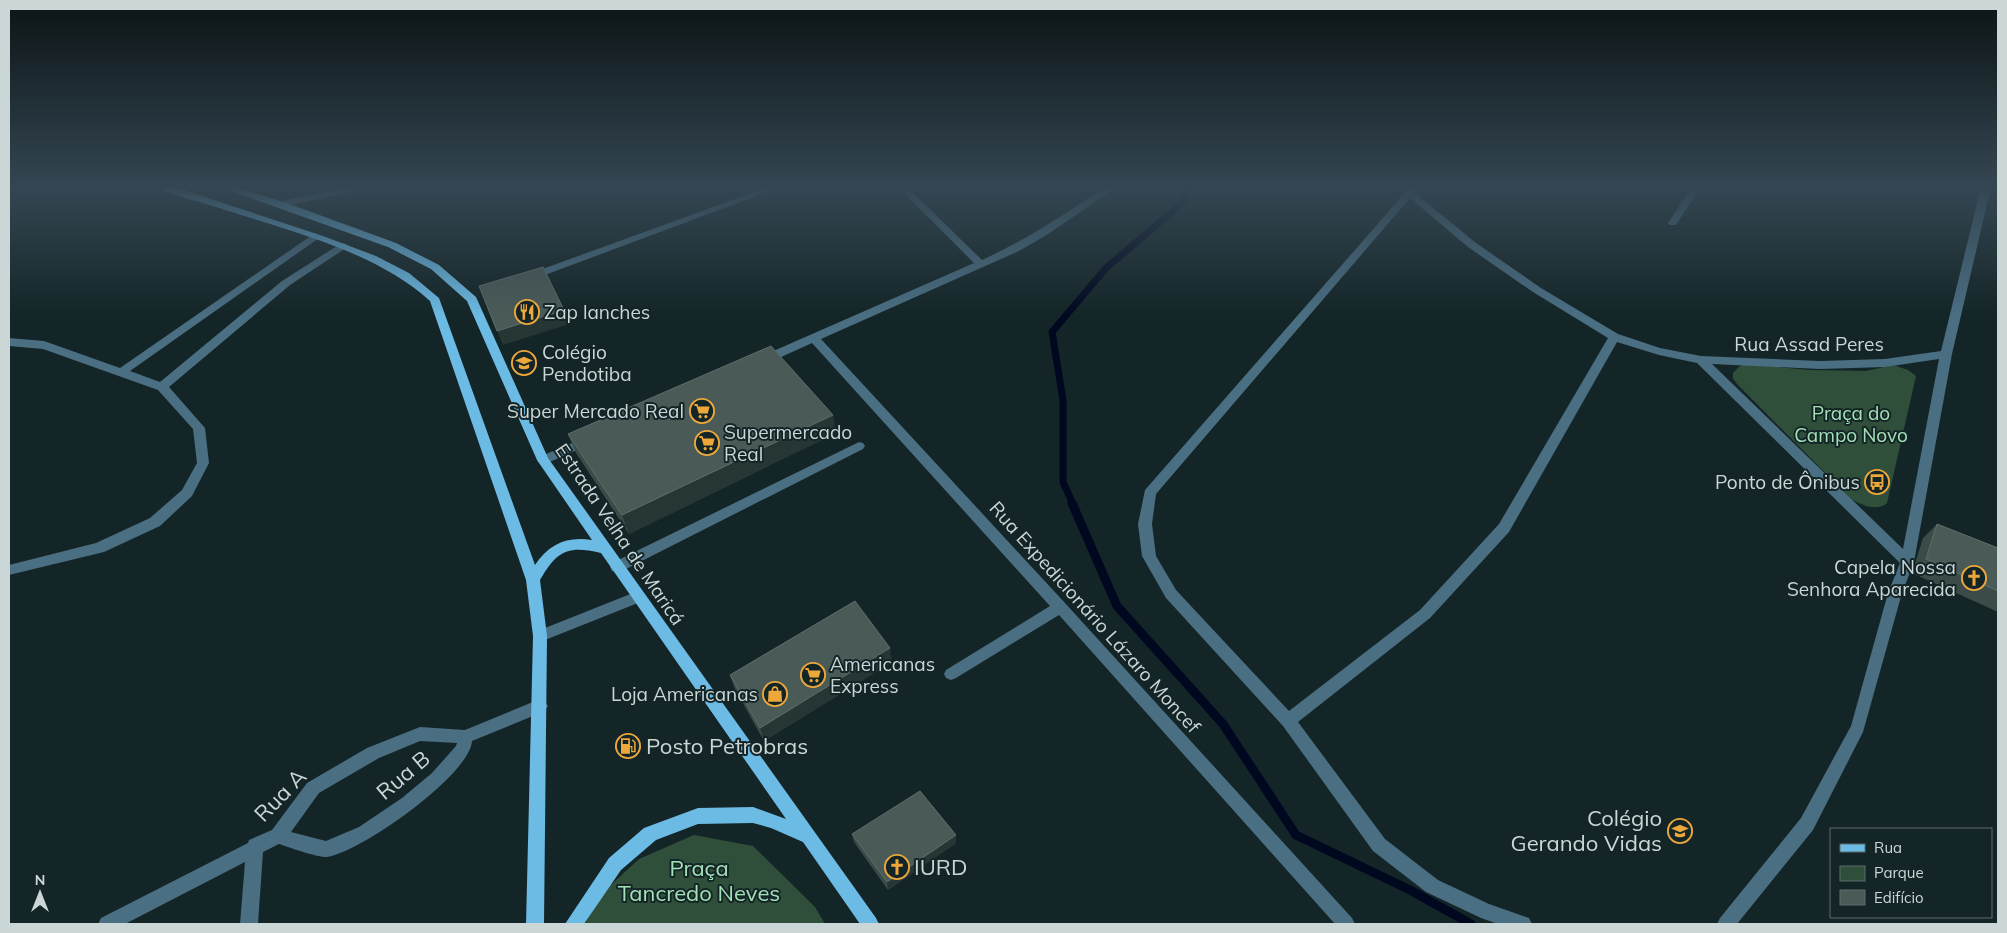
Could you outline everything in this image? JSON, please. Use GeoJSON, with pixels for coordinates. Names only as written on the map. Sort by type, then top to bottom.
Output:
{"type":"FeatureCollection","features":[{"type":"Feature","properties":{"kind":"main road"},"geometry":{"type":"LineString","coordinates":[[298,231],[344,246],[380,261],[408,276],[435,300],[533,580],[540,636],[535,924]]}},
{"type":"Feature","properties":{"kind":"main road","name":"Estrada Velha de Maricá"},"geometry":{"type":"LineString","coordinates":[[355,231],[392,244],[435,267],[477,297],[543,460],[617,568],[870,924]]}},
{"type":"Feature","properties":{"kind":"main road"},"geometry":{"type":"LineString","coordinates":[[533,580],[544,562],[554,552],[566,545],[583,543],[604,548]]}},
{"type":"Feature","properties":{"kind":"main road"},"geometry":{"type":"LineString","coordinates":[[574,924],[615,864],[650,834],[698,816],[753,815],[806,835]]}},
{"type":"Feature","properties":{"kind":"street"},"geometry":{"type":"LineString","coordinates":[[518,282],[658,231]]}},
{"type":"Feature","properties":{"kind":"street"},"geometry":{"type":"LineString","coordinates":[[946,231],[981,265]]}},
{"type":"Feature","properties":{"kind":"street"},"geometry":{"type":"LineString","coordinates":[[750,366],[981,265],[1046,231]]}},
{"type":"Feature","properties":{"kind":"street"},"geometry":{"type":"LineString","coordinates":[[1377,231],[1150,493],[1145,524],[1150,556],[1171,594],[1288,721],[1379,845],[1432,886],[1487,912],[1523,924]]}},
{"type":"Feature","properties":{"kind":"street","name":"Rua Assad Peres"},"geometry":{"type":"LineString","coordinates":[[1456,231],[1472,245],[1536,290],[1614,337],[1659,351],[1701,360],[1820,365],[1885,363],[1946,354]]}},
{"type":"Feature","properties":{"kind":"street"},"geometry":{"type":"LineString","coordinates":[[1726,924],[1807,824],[1858,727],[1896,593],[1907,562],[1946,354],[1976,231]]}},
{"type":"Feature","properties":{"kind":"street"},"geometry":{"type":"LineString","coordinates":[[120,373],[315,236]]}},
{"type":"Feature","properties":{"kind":"street"},"geometry":{"type":"LineString","coordinates":[[162,387],[286,283],[344,246]]}},
{"type":"Feature","properties":{"kind":"street"},"geometry":{"type":"LineString","coordinates":[[1288,721],[1425,614],[1504,528],[1614,337]]}},
{"type":"Feature","properties":{"kind":"street","name":"Rua Expedicionário Lázaro Moncef"},"geometry":{"type":"LineString","coordinates":[[813,338],[1060,607],[1346,924]]}},
{"type":"Feature","properties":{"kind":"street"},"geometry":{"type":"LineString","coordinates":[[9,342],[44,345],[162,387],[198,428],[203,463],[187,493],[155,522],[99,548],[9,570]]}},
{"type":"Feature","properties":{"kind":"street","name":"Rua Assad Peres"},"geometry":{"type":"LineString","coordinates":[[1701,360],[1907,562]]}},
{"type":"Feature","properties":{"kind":"street"},"geometry":{"type":"LineString","coordinates":[[543,460],[597,436]]}},
{"type":"Feature","properties":{"kind":"street"},"geometry":{"type":"LineString","coordinates":[[617,568],[859,446]]}},
{"type":"Feature","properties":{"kind":"street"},"geometry":{"type":"LineString","coordinates":[[540,636],[638,597]]}},
{"type":"Feature","properties":{"kind":"street"},"geometry":{"type":"LineString","coordinates":[[951,674],[1060,607]]}},
{"type":"Feature","properties":{"kind":"street"},"geometry":{"type":"LineString","coordinates":[[465,738],[540,706]]}},
{"type":"Feature","properties":{"kind":"street","name":"Rua A"},"geometry":{"type":"LineString","coordinates":[[107,924],[255,846],[278,836],[313,788],[373,753],[420,734],[465,738]]}},
{"type":"Feature","properties":{"kind":"street","name":"Rua B"},"geometry":{"type":"LineString","coordinates":[[278,836],[326,849],[365,833],[408,803],[438,778],[464,749],[465,738]]}},
{"type":"Feature","properties":{"kind":"street"},"geometry":{"type":"LineString","coordinates":[[249,924],[255,846]]}},
{"type":"Feature","properties":{"kind":"green space","name":"Praça do Campo Novo"},"geometry":{"type":"Polygon","coordinates":[[[1749,364],[1809,370],[1866,371],[1893,365],[1908,370],[1916,376],[1887,503],[1883,506],[1874,507],[1851,499],[1737,384],[1733,378],[1733,373],[1741,365],[1749,364]]]}},
{"type":"Feature","properties":{"kind":"green space","name":"Praça Tancredo Neves"},"geometry":{"type":"Polygon","coordinates":[[[694,835],[753,846],[815,907],[825,924],[585,924],[603,892],[639,859],[694,835]]]}},
{"type":"Feature","properties":{"kind":"building","name":"Zap lanches"},"geometry":{"type":"Polygon","coordinates":[[[543,267],[564,310],[497,331],[479,286],[543,267]]]}},
{"type":"Feature","properties":{"kind":"building","name":"Supermercado Real"},"geometry":{"type":"Polygon","coordinates":[[[771,346],[833,415],[622,515],[568,434],[771,346]]]}},
{"type":"Feature","properties":{"kind":"building"},"geometry":{"type":"Polygon","coordinates":[[[1937,524],[1998,548],[1998,591],[1926,559],[1937,524]]]}},
{"type":"Feature","properties":{"kind":"building","name":"Americanas Express"},"geometry":{"type":"Polygon","coordinates":[[[855,601],[890,648],[760,728],[730,675],[855,601]]]}},
{"type":"Feature","properties":{"kind":"building","name":"IURD"},"geometry":{"type":"Polygon","coordinates":[[[920,791],[956,835],[887,882],[852,834],[920,791]]]}},
{"type":"Feature","properties":{"kind":"waterway"},"geometry":{"type":"LineString","coordinates":[[1073,504],[1063,482],[1063,400],[1052,332],[1106,268],[1150,231]]}},
{"type":"Feature","properties":{"kind":"waterway"},"geometry":{"type":"LineString","coordinates":[[1072,503],[1117,606],[1223,724],[1296,835],[1410,890],[1471,924]]}},
{"type":"Feature","properties":{"kind":"place","name":"Zap lanches"},"geometry":{"type":"Point","coordinates":[527,312]}},
{"type":"Feature","properties":{"kind":"place","name":"Colégio Pendotiba"},"geometry":{"type":"Point","coordinates":[524,363]}},
{"type":"Feature","properties":{"kind":"place","name":"Super Mercado Real"},"geometry":{"type":"Point","coordinates":[702,411]}},
{"type":"Feature","properties":{"kind":"place","name":"Supermercado Real"},"geometry":{"type":"Point","coordinates":[707,443]}},
{"type":"Feature","properties":{"kind":"place","name":"Ponto de Ônibus"},"geometry":{"type":"Point","coordinates":[1877,482]}},
{"type":"Feature","properties":{"kind":"place","name":"Capela Nossa Senhora Aparecida"},"geometry":{"type":"Point","coordinates":[1974,578]}},
{"type":"Feature","properties":{"kind":"place","name":"Americanas Express"},"geometry":{"type":"Point","coordinates":[813,675]}},
{"type":"Feature","properties":{"kind":"place","name":"Loja Americanas"},"geometry":{"type":"Point","coordinates":[775,694]}},
{"type":"Feature","properties":{"kind":"place","name":"Posto Petrobras"},"geometry":{"type":"Point","coordinates":[628,746]}},
{"type":"Feature","properties":{"kind":"place","name":"Colégio Gerando Vidas"},"geometry":{"type":"Point","coordinates":[1680,831]}},
{"type":"Feature","properties":{"kind":"place","name":"IURD"},"geometry":{"type":"Point","coordinates":[897,867]}}]}
